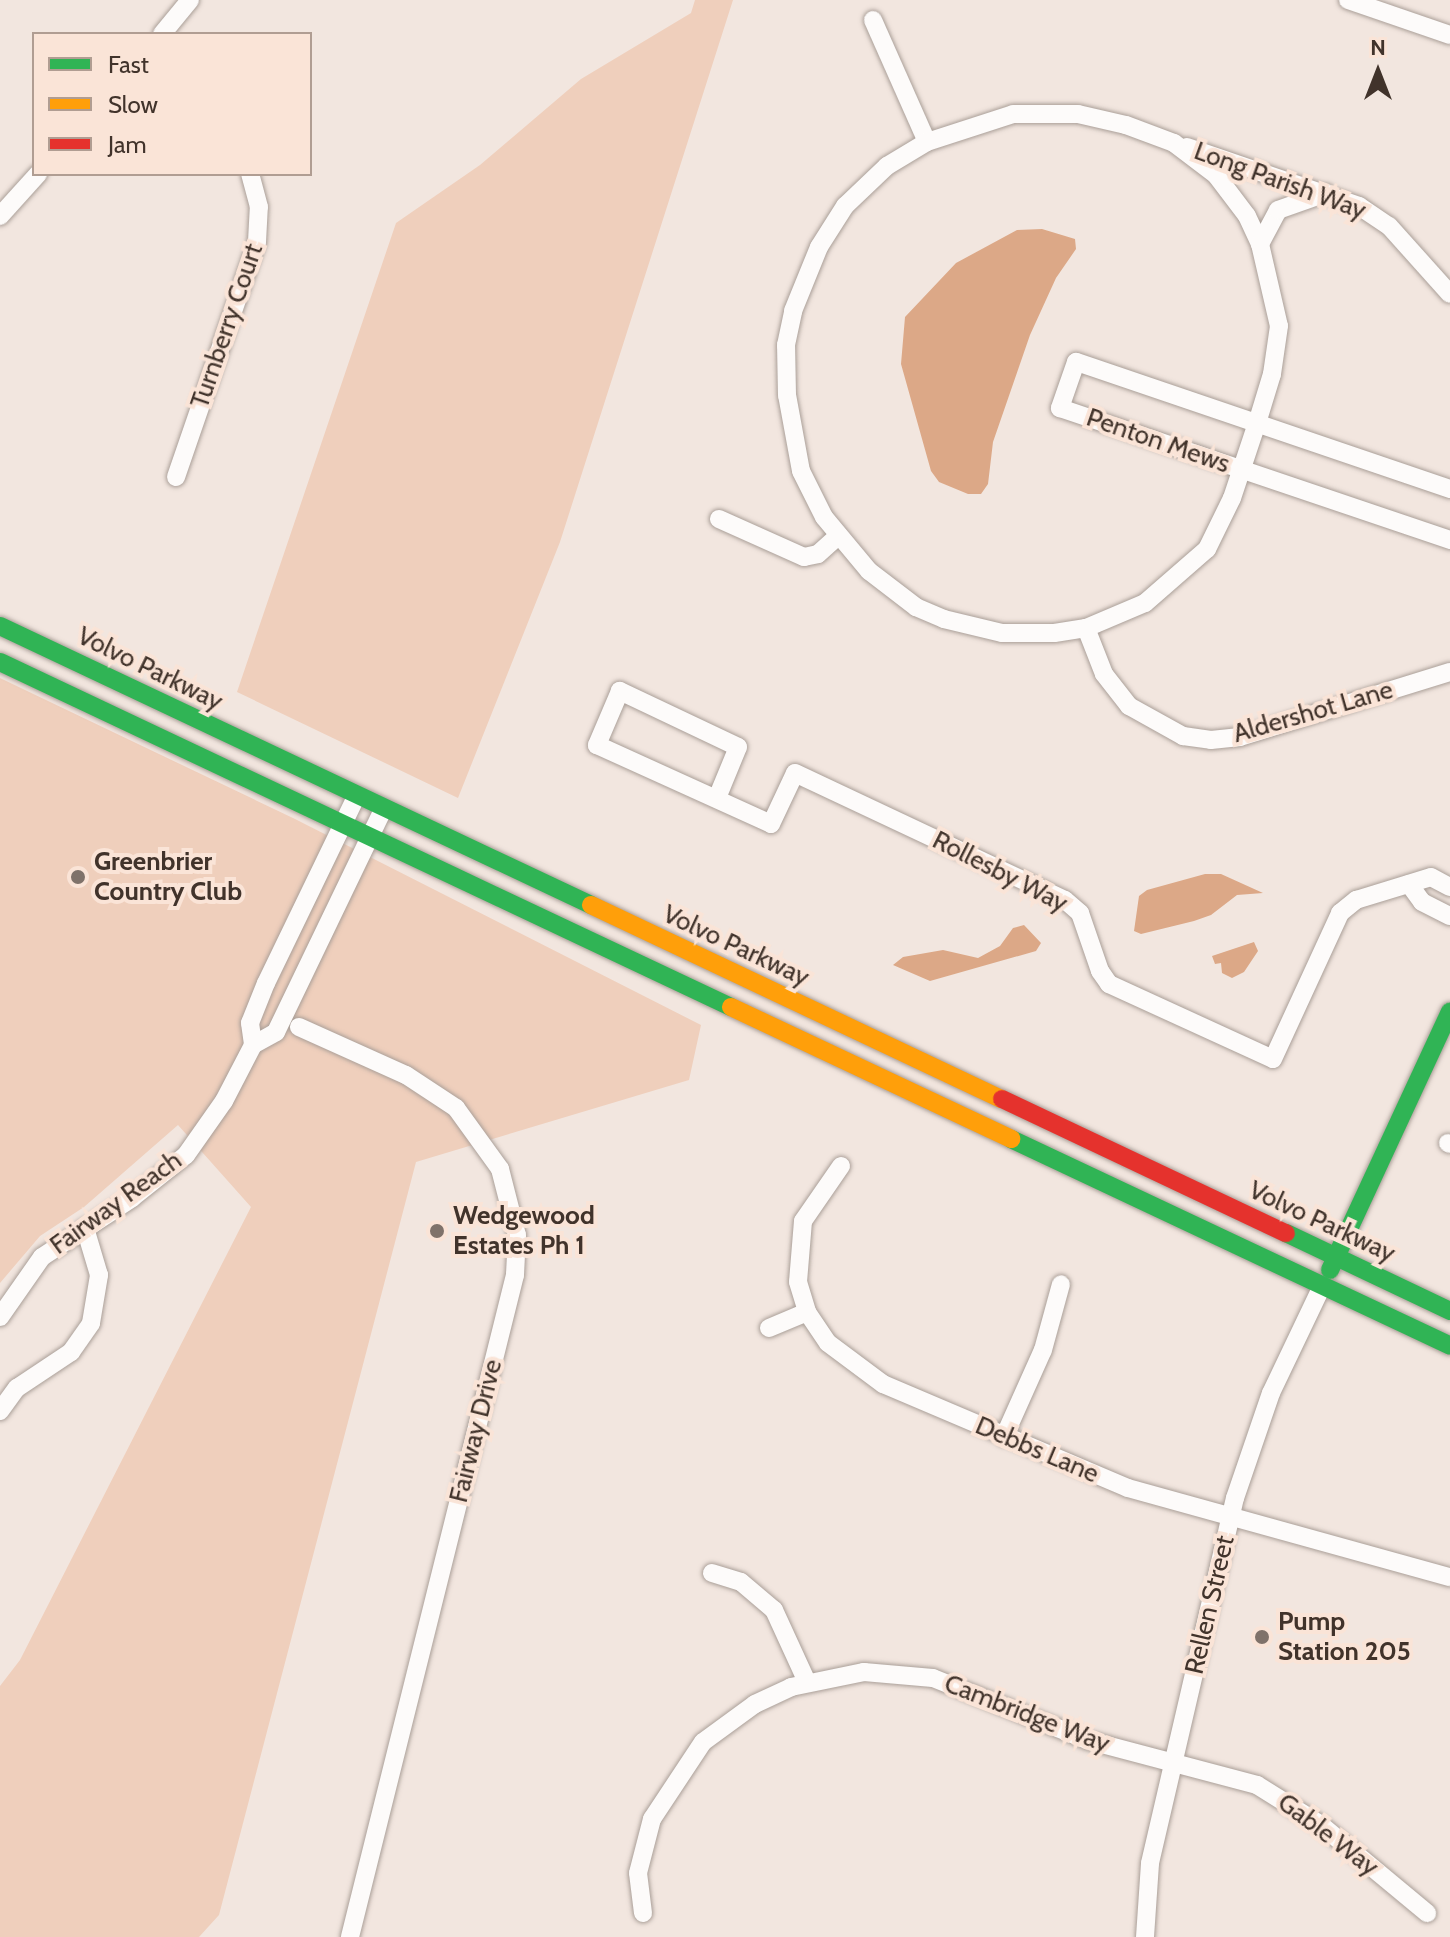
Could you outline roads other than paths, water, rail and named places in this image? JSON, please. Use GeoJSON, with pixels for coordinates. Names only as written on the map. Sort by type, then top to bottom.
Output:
{"type":"FeatureCollection","features":[{"type":"Feature","properties":{"kind":"main road","name":"Volvo Parkway"},"geometry":{"type":"LineString","coordinates":[[0,626],[383,810],[1450,1311]]}},
{"type":"Feature","properties":{"kind":"main road"},"geometry":{"type":"LineString","coordinates":[[0,662],[1450,1346]]}},
{"type":"Feature","properties":{"kind":"main road"},"geometry":{"type":"LineString","coordinates":[[1322,1286],[1450,1011]]}},
{"type":"Feature","properties":{"kind":"street"},"geometry":{"type":"LineString","coordinates":[[164,32],[190,0]]}},
{"type":"Feature","properties":{"kind":"street"},"geometry":{"type":"LineString","coordinates":[[1348,0],[1450,35]]}},
{"type":"Feature","properties":{"kind":"street"},"geometry":{"type":"LineString","coordinates":[[873,20],[927,142]]}},
{"type":"Feature","properties":{"kind":"street","name":"Long Parish Way"},"geometry":{"type":"LineString","coordinates":[[1174,143],[1216,175],[1247,216],[1260,244],[1279,326],[1272,374],[1219,525],[1195,562],[1145,603],[1086,628],[1028,635],[944,619],[889,589],[839,535],[814,499],[792,442],[785,373],[793,311],[819,247],[845,206],[887,166],[927,142],[989,120],[1045,113],[1103,119],[1326,193],[1389,226],[1450,294]]}},
{"type":"Feature","properties":{"kind":"street"},"geometry":{"type":"LineString","coordinates":[[0,216],[36,176]]}},
{"type":"Feature","properties":{"kind":"street","name":"Turnberry Court"},"geometry":{"type":"LineString","coordinates":[[176,477],[257,242],[259,207],[251,176]]}},
{"type":"Feature","properties":{"kind":"street"},"geometry":{"type":"LineString","coordinates":[[1260,244],[1278,210],[1326,193]]}},
{"type":"Feature","properties":{"kind":"street","name":"Penton Mews"},"geometry":{"type":"LineString","coordinates":[[1450,489],[1076,362],[1060,408],[1450,540]]}},
{"type":"Feature","properties":{"kind":"street"},"geometry":{"type":"LineString","coordinates":[[719,519],[804,557],[818,554],[839,535]]}},
{"type":"Feature","properties":{"kind":"street","name":"Aldershot Lane"},"geometry":{"type":"LineString","coordinates":[[1086,628],[1104,674],[1129,706],[1183,736],[1211,740],[1240,737],[1450,672]]}},
{"type":"Feature","properties":{"kind":"street","name":"Rollesby Way"},"geometry":{"type":"LineString","coordinates":[[717,798],[738,747],[620,691],[597,745],[771,824],[795,773],[817,783],[1065,900],[1080,913],[1109,984],[1273,1059],[1340,913],[1356,900],[1431,877],[1450,887]]}},
{"type":"Feature","properties":{"kind":"street","name":"Fairway Reach"},"geometry":{"type":"LineString","coordinates":[[253,1045],[250,1023],[266,983],[356,797]]}},
{"type":"Feature","properties":{"kind":"street","name":"Fairway Reach"},"geometry":{"type":"LineString","coordinates":[[0,1317],[29,1270],[186,1155],[224,1101],[253,1045],[276,1032],[383,810]]}},
{"type":"Feature","properties":{"kind":"street"},"geometry":{"type":"LineString","coordinates":[[1409,884],[1422,902],[1450,916]]}},
{"type":"Feature","properties":{"kind":"street","name":"Fairway Drive"},"geometry":{"type":"LineString","coordinates":[[299,1027],[406,1075],[456,1108],[500,1169],[517,1235],[515,1275],[350,1937]]}},
{"type":"Feature","properties":{"kind":"street","name":"Debbs Lane"},"geometry":{"type":"LineString","coordinates":[[841,1166],[803,1221],[798,1282],[807,1312],[828,1343],[883,1384],[1128,1488],[1230,1519],[1450,1577]]}},
{"type":"Feature","properties":{"kind":"street"},"geometry":{"type":"LineString","coordinates":[[0,1411],[17,1388],[71,1352],[91,1323],[99,1275],[85,1228]]}},
{"type":"Feature","properties":{"kind":"street"},"geometry":{"type":"LineString","coordinates":[[1004,1437],[1043,1350],[1061,1284]]}},
{"type":"Feature","properties":{"kind":"street","name":"Rellen Street"},"geometry":{"type":"LineString","coordinates":[[1145,1937],[1146,1885],[1230,1519],[1259,1421],[1322,1286]]}},
{"type":"Feature","properties":{"kind":"street"},"geometry":{"type":"LineString","coordinates":[[769,1328],[807,1312]]}},
{"type":"Feature","properties":{"kind":"street"},"geometry":{"type":"LineString","coordinates":[[712,1573],[741,1582],[774,1610],[807,1682]]}},
{"type":"Feature","properties":{"kind":"street","name":"Cambridge Way"},"geometry":{"type":"LineString","coordinates":[[643,1913],[638,1873],[641,1850],[660,1800],[684,1766],[732,1719],[807,1682],[864,1672],[933,1678],[1087,1740],[1174,1763]]}},
{"type":"Feature","properties":{"kind":"street","name":"Gable Way"},"geometry":{"type":"LineString","coordinates":[[1174,1763],[1257,1785],[1289,1801],[1427,1913]]}},
{"type":"Feature","properties":{"kind":"place","name":"Greenbrier Country Club"},"geometry":{"type":"Point","coordinates":[78,877]}},
{"type":"Feature","properties":{"kind":"place","name":"Wedgewood Estates Ph 1"},"geometry":{"type":"Point","coordinates":[437,1231]}},
{"type":"Feature","properties":{"kind":"place","name":"Pump Station 205"},"geometry":{"type":"Point","coordinates":[1262,1637]}}]}
